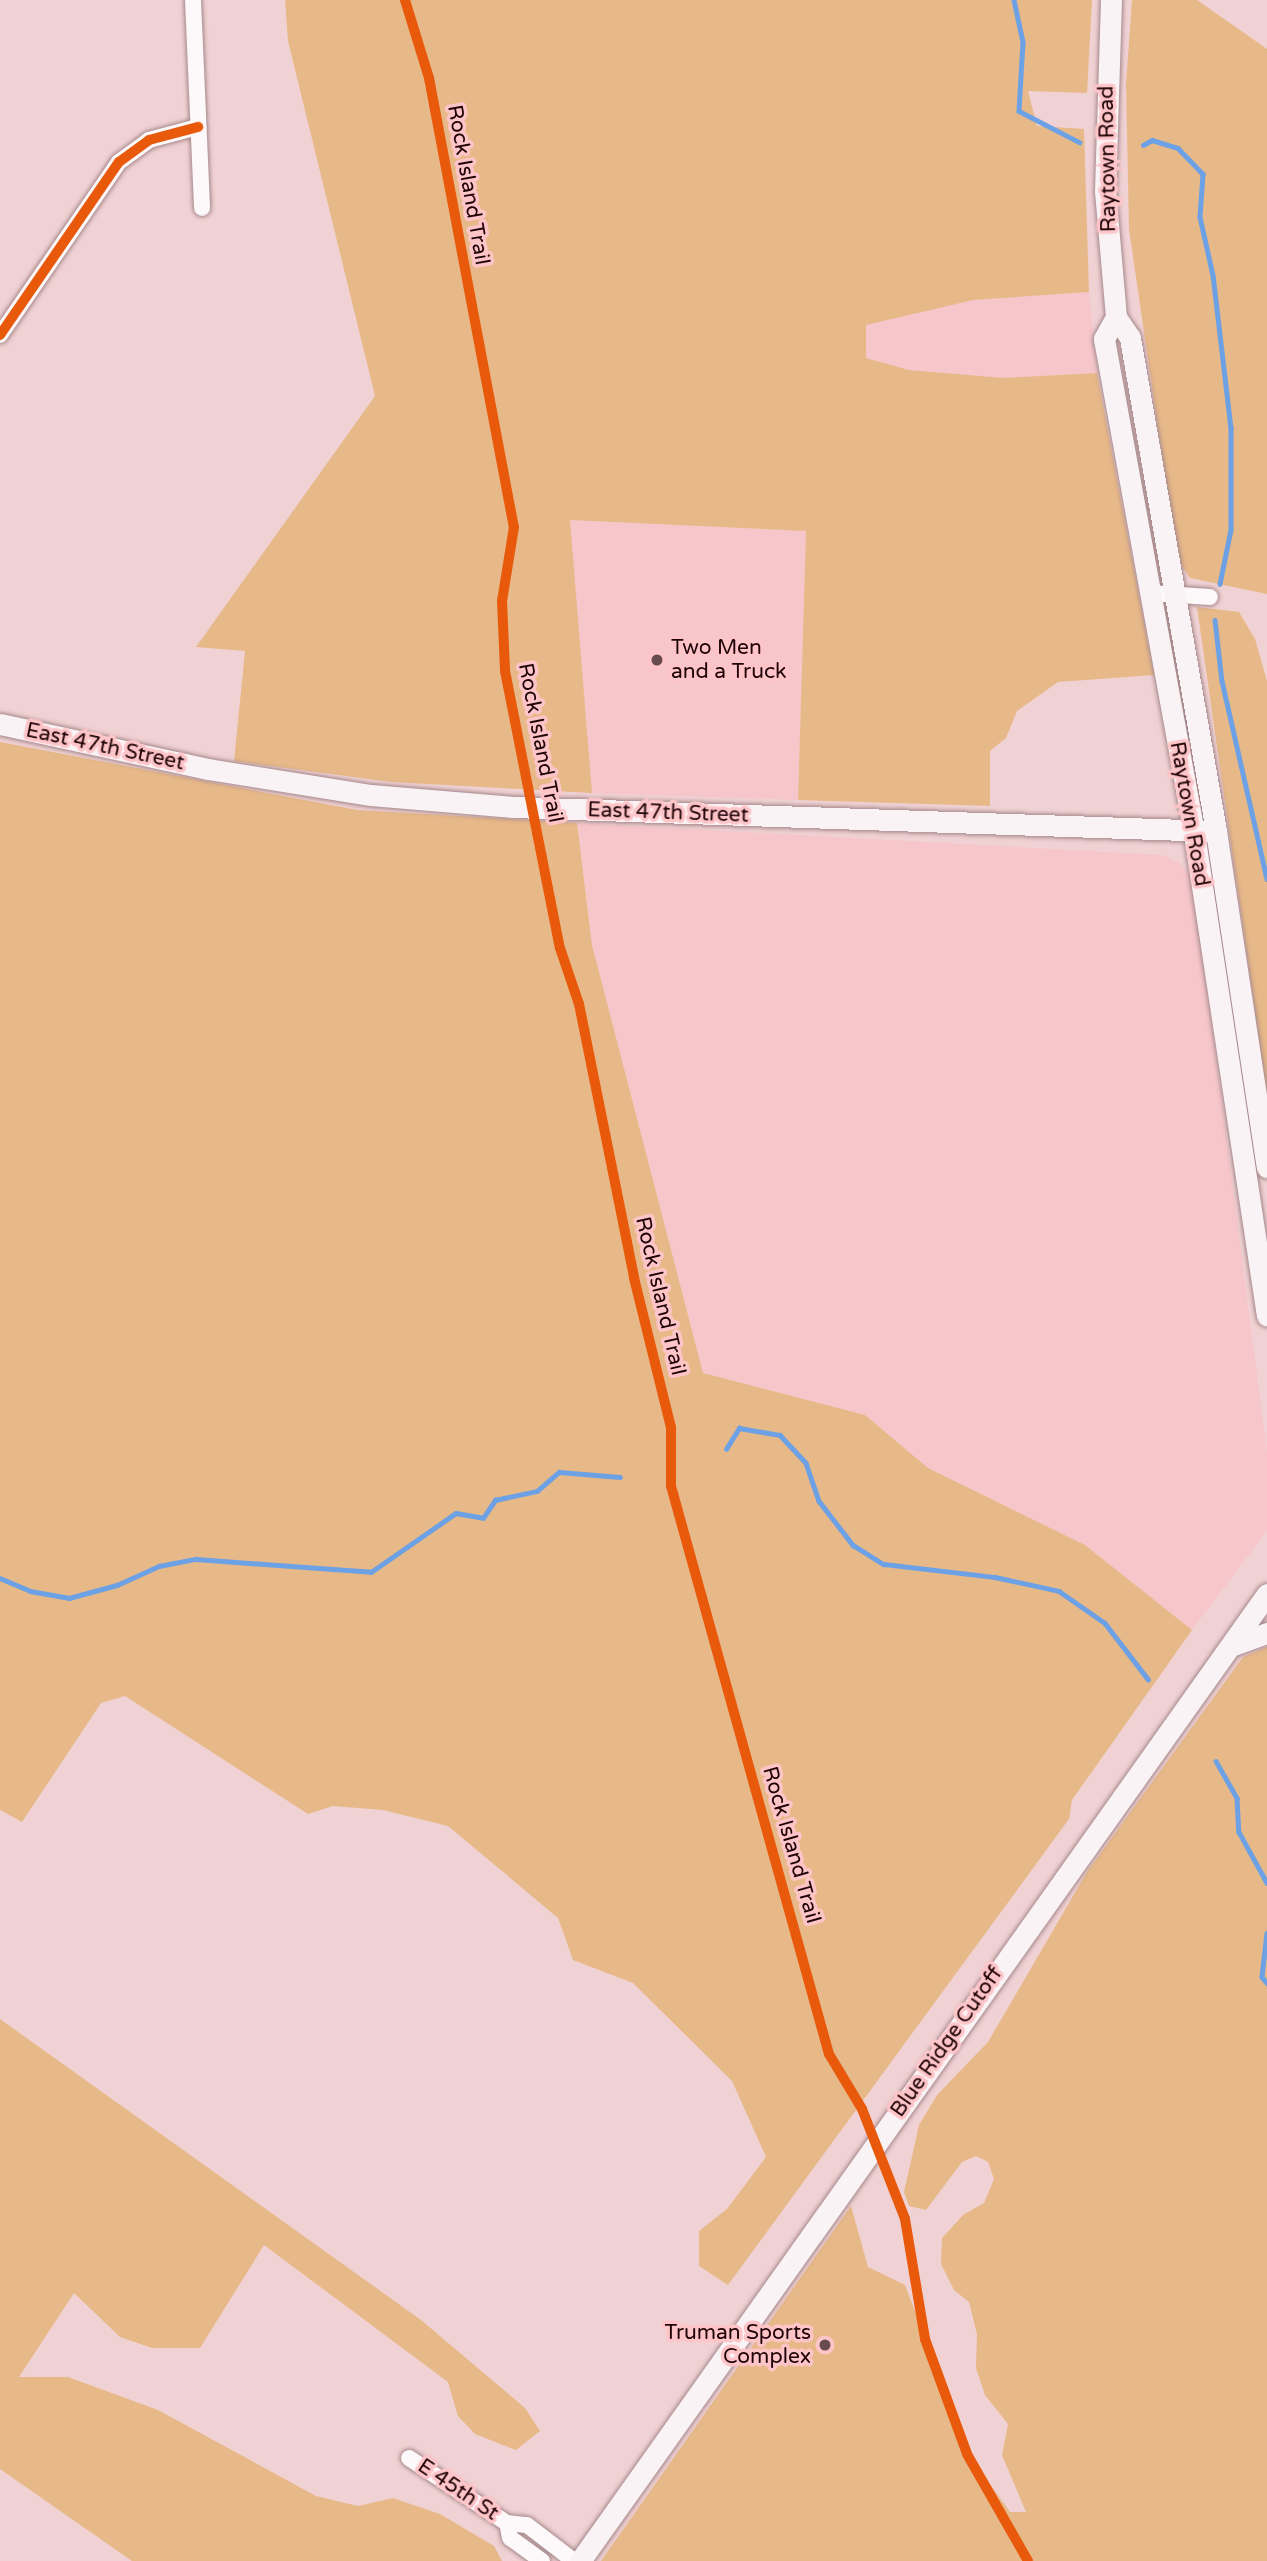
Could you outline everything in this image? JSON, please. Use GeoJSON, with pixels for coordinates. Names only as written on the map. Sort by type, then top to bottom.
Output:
{"type":"FeatureCollection","features":[{"type":"Feature","properties":{"kind":"main road","name":"Raytown Road"},"geometry":{"type":"LineString","coordinates":[[1111,0],[1105,191],[1116,317],[1130,338],[1176,594],[1216,831],[1267,1167]]}},
{"type":"Feature","properties":{"kind":"main road","name":"Raytown Road"},"geometry":{"type":"LineString","coordinates":[[1116,317],[1104,339],[1194,833],[1267,1316]]}},
{"type":"Feature","properties":{"kind":"main road","name":"East 47th Street"},"geometry":{"type":"LineString","coordinates":[[0,724],[208,769],[384,796],[513,807],[1194,833],[1216,831]]}},
{"type":"Feature","properties":{"kind":"main road","name":"Blue Ridge Cutoff"},"geometry":{"type":"LineString","coordinates":[[580,2561],[1267,1594]]}},
{"type":"Feature","properties":{"kind":"main road"},"geometry":{"type":"LineString","coordinates":[[1229,1647],[1267,1633]]}},
{"type":"Feature","properties":{"kind":"street"},"geometry":{"type":"LineString","coordinates":[[193,0],[202,208]]}},
{"type":"Feature","properties":{"kind":"street"},"geometry":{"type":"LineString","coordinates":[[0,335],[119,162],[149,140],[198,127]]}},
{"type":"Feature","properties":{"kind":"street"},"geometry":{"type":"LineString","coordinates":[[1149,593],[1210,597]]}},
{"type":"Feature","properties":{"kind":"street","name":"E 45th St"},"geometry":{"type":"LineString","coordinates":[[409,2458],[507,2523],[527,2525],[574,2561]]}},
{"type":"Feature","properties":{"kind":"street","name":"E 45th St"},"geometry":{"type":"LineString","coordinates":[[507,2523],[510,2538],[542,2561]]}},
{"type":"Feature","properties":{"kind":"shaded area"},"geometry":{"type":"Polygon","coordinates":[[[285,0],[1092,0],[1087,93],[1028,91],[1037,126],[1084,129],[1089,292],[973,300],[866,325],[866,358],[909,370],[1004,378],[1097,373],[1154,675],[1058,682],[1017,711],[1006,738],[990,751],[990,806],[798,800],[806,531],[570,520],[592,793],[391,782],[234,761],[245,651],[196,647],[375,396],[288,41],[285,0]]]}},
{"type":"Feature","properties":{"kind":"shaded area"},"geometry":{"type":"Polygon","coordinates":[[[1132,0],[1197,0],[1267,49],[1267,594],[1190,578],[1177,559],[1129,229],[1126,84],[1132,0]]]}},
{"type":"Feature","properties":{"kind":"shaded area"},"geometry":{"type":"Polygon","coordinates":[[[1089,292],[1097,373],[1004,378],[909,370],[866,358],[866,325],[928,307],[973,300],[1089,292]]]}},
{"type":"Feature","properties":{"kind":"shaded area"},"geometry":{"type":"Polygon","coordinates":[[[569,520],[806,531],[798,800],[592,793],[569,520]]]}},
{"type":"Feature","properties":{"kind":"shaded area"},"geometry":{"type":"Polygon","coordinates":[[[1197,607],[1239,612],[1255,639],[1267,681],[1267,1095],[1197,607]]]}},
{"type":"Feature","properties":{"kind":"shaded area"},"geometry":{"type":"Polygon","coordinates":[[[0,742],[357,810],[577,823],[592,945],[703,1373],[865,1415],[928,1468],[1085,1545],[1192,1630],[1072,1800],[1069,1819],[728,2285],[699,2266],[699,2231],[727,2209],[766,2157],[732,2081],[633,1983],[573,1960],[558,1918],[448,1826],[383,1810],[333,1806],[308,1814],[125,1696],[101,1703],[22,1822],[0,1810],[0,742]]]}},
{"type":"Feature","properties":{"kind":"shaded area"},"geometry":{"type":"Polygon","coordinates":[[[577,823],[1162,855],[1180,863],[1193,878],[1267,1453],[1267,1531],[1192,1630],[1085,1545],[928,1468],[865,1415],[703,1373],[592,945],[577,823]]]}},
{"type":"Feature","properties":{"kind":"shaded area"},"geometry":{"type":"Polygon","coordinates":[[[1267,1647],[1267,2561],[601,2561],[851,2206],[868,2267],[905,2285],[971,2457],[1010,2512],[1026,2512],[1002,2455],[1008,2424],[985,2395],[976,2368],[977,2334],[969,2302],[954,2290],[941,2264],[942,2238],[963,2215],[984,2203],[994,2179],[988,2162],[976,2156],[962,2162],[926,2210],[909,2206],[904,2192],[919,2125],[937,2095],[988,2042],[1087,1872],[1243,1657],[1267,1647]]]}},
{"type":"Feature","properties":{"kind":"shaded area"},"geometry":{"type":"Polygon","coordinates":[[[0,2019],[421,2320],[525,2408],[540,2431],[516,2450],[475,2434],[458,2416],[448,2382],[264,2245],[200,2348],[152,2348],[120,2337],[74,2293],[19,2377],[68,2377],[158,2410],[316,2496],[358,2506],[393,2498],[440,2514],[494,2546],[502,2561],[132,2561],[0,2469],[0,2019]]]}},
{"type":"Feature","properties":{"kind":"waterway"},"geometry":{"type":"LineString","coordinates":[[1014,0],[1023,42],[1019,111],[1079,142]]}},
{"type":"Feature","properties":{"kind":"waterway"},"geometry":{"type":"LineString","coordinates":[[1143,145],[1152,140],[1178,148],[1203,174],[1200,217],[1213,275],[1231,428],[1231,530],[1220,584]]}},
{"type":"Feature","properties":{"kind":"waterway"},"geometry":{"type":"LineString","coordinates":[[1215,620],[1222,681],[1267,879]]}},
{"type":"Feature","properties":{"kind":"waterway"},"geometry":{"type":"LineString","coordinates":[[726,1449],[739,1428],[780,1435],[806,1463],[819,1501],[853,1545],[884,1564],[995,1577],[1059,1591],[1105,1623],[1148,1679]]}},
{"type":"Feature","properties":{"kind":"waterway"},"geometry":{"type":"LineString","coordinates":[[0,1578],[30,1591],[69,1598],[117,1585],[159,1566],[196,1559],[371,1572],[456,1513],[483,1518],[495,1500],[537,1491],[559,1472],[620,1477]]}},
{"type":"Feature","properties":{"kind":"waterway"},"geometry":{"type":"LineString","coordinates":[[1216,1761],[1237,1798],[1239,1832],[1267,1883]]}},
{"type":"Feature","properties":{"kind":"waterway"},"geometry":{"type":"LineString","coordinates":[[1267,1933],[1262,1977],[1267,1983]]}},
{"type":"Feature","properties":{"kind":"cycle path","name":"Rock Island Trail"},"geometry":{"type":"LineString","coordinates":[[405,0],[429,78],[514,527],[502,601],[505,671],[560,948],[579,1004],[634,1278],[671,1428],[671,1486],[829,2054],[862,2109],[905,2219],[925,2339],[967,2454],[1028,2561]]}},
{"type":"Feature","properties":{"kind":"cycle path"},"geometry":{"type":"LineString","coordinates":[[0,335],[119,162],[149,140],[198,127]]}},
{"type":"Feature","properties":{"kind":"place","name":"Two Men and a Truck"},"geometry":{"type":"Point","coordinates":[657,660]}},
{"type":"Feature","properties":{"kind":"place","name":"Truman Sports Complex"},"geometry":{"type":"Point","coordinates":[825,2345]}}]}
